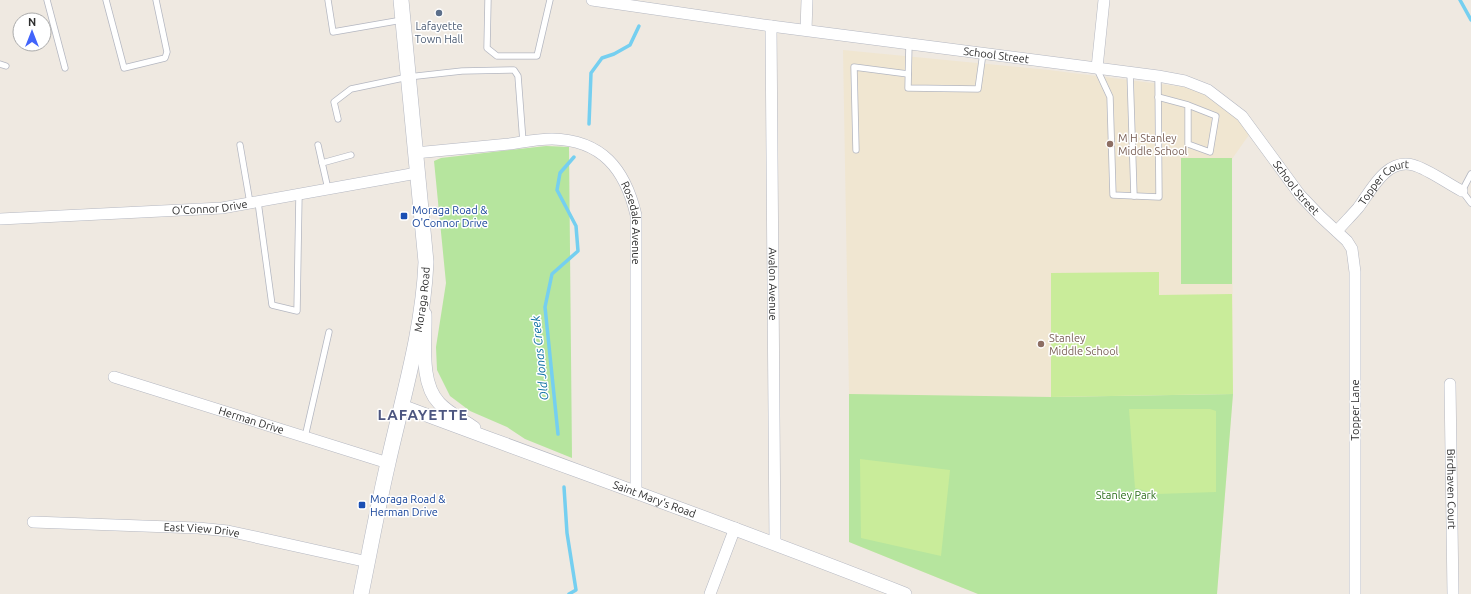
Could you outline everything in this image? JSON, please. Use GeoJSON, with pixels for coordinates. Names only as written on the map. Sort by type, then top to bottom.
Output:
{"type":"FeatureCollection","features":[{"type":"Feature","properties":{"kind":"main road","name":"Moraga Road"},"geometry":{"type":"LineString","coordinates":[[361,594],[388,463],[414,352],[425,288],[426,262],[400,0]]}},
{"type":"Feature","properties":{"kind":"street","name":"School Street"},"geometry":{"type":"LineString","coordinates":[[592,0],[628,2],[677,12],[771,26],[1130,72],[1184,81],[1208,90],[1242,116],[1300,195],[1337,231]]}},
{"type":"Feature","properties":{"kind":"street"},"geometry":{"type":"LineString","coordinates":[[677,12],[678,0]]}},
{"type":"Feature","properties":{"kind":"street"},"geometry":{"type":"LineString","coordinates":[[806,30],[807,0]]}},
{"type":"Feature","properties":{"kind":"street"},"geometry":{"type":"LineString","coordinates":[[1097,68],[1104,0]]}},
{"type":"Feature","properties":{"kind":"street","name":"Avalon Avenue"},"geometry":{"type":"LineString","coordinates":[[771,26],[775,543]]}},
{"type":"Feature","properties":{"kind":"street","name":"Rosedale Avenue"},"geometry":{"type":"LineString","coordinates":[[416,153],[552,139],[578,142],[596,148],[610,160],[622,176],[631,194],[636,215],[636,492]]}},
{"type":"Feature","properties":{"kind":"street","name":"Topper Court"},"geometry":{"type":"LineString","coordinates":[[1337,231],[1358,208],[1375,184],[1391,168],[1397,165],[1413,165],[1462,191]]}},
{"type":"Feature","properties":{"kind":"street","name":"O'Connor Drive"},"geometry":{"type":"LineString","coordinates":[[0,219],[222,208],[418,173]]}},
{"type":"Feature","properties":{"kind":"street","name":"Topper Lane"},"geometry":{"type":"LineString","coordinates":[[1337,231],[1348,241],[1352,249],[1355,272],[1355,594]]}},
{"type":"Feature","properties":{"kind":"street"},"geometry":{"type":"LineString","coordinates":[[425,288],[425,364],[430,389],[439,404],[500,444]]}},
{"type":"Feature","properties":{"kind":"street","name":"Herman Drive"},"geometry":{"type":"LineString","coordinates":[[114,377],[388,463]]}},
{"type":"Feature","properties":{"kind":"street","name":"Birdhaven Court"},"geometry":{"type":"LineString","coordinates":[[1450,384],[1453,594]]}},
{"type":"Feature","properties":{"kind":"street","name":"Saint Mary's Road"},"geometry":{"type":"LineString","coordinates":[[402,406],[500,444],[735,528],[905,594]]}},
{"type":"Feature","properties":{"kind":"street","name":"East View Drive"},"geometry":{"type":"LineString","coordinates":[[33,522],[198,528],[228,531],[368,562]]}},
{"type":"Feature","properties":{"kind":"street"},"geometry":{"type":"LineString","coordinates":[[710,594],[735,528]]}},
{"type":"Feature","properties":{"kind":"lane"},"geometry":{"type":"LineString","coordinates":[[47,0],[65,68]]}},
{"type":"Feature","properties":{"kind":"lane"},"geometry":{"type":"LineString","coordinates":[[106,0],[124,68],[165,58],[167,52],[156,0]]}},
{"type":"Feature","properties":{"kind":"lane"},"geometry":{"type":"LineString","coordinates":[[328,0],[333,32],[402,20]]}},
{"type":"Feature","properties":{"kind":"lane"},"geometry":{"type":"LineString","coordinates":[[488,0],[487,48],[497,56],[537,56],[550,0]]}},
{"type":"Feature","properties":{"kind":"lane"},"geometry":{"type":"LineString","coordinates":[[909,44],[908,88],[978,89],[983,53]]}},
{"type":"Feature","properties":{"kind":"lane"},"geometry":{"type":"LineString","coordinates":[[856,150],[854,67],[908,74]]}},
{"type":"Feature","properties":{"kind":"lane"},"geometry":{"type":"LineString","coordinates":[[1097,68],[1110,97],[1113,195],[1159,197],[1158,76]]}},
{"type":"Feature","properties":{"kind":"lane"},"geometry":{"type":"LineString","coordinates":[[338,119],[334,102],[351,89],[408,77],[462,71],[514,70],[518,76],[523,142]]}},
{"type":"Feature","properties":{"kind":"lane"},"geometry":{"type":"LineString","coordinates":[[1130,72],[1134,196]]}},
{"type":"Feature","properties":{"kind":"lane"},"geometry":{"type":"LineString","coordinates":[[1158,97],[1188,105],[1216,116],[1210,152],[1188,144],[1188,105]]}},
{"type":"Feature","properties":{"kind":"lane"},"geometry":{"type":"LineString","coordinates":[[240,145],[254,202],[272,305],[297,311],[299,195]]}},
{"type":"Feature","properties":{"kind":"lane"},"geometry":{"type":"LineString","coordinates":[[318,145],[328,190]]}},
{"type":"Feature","properties":{"kind":"lane"},"geometry":{"type":"LineString","coordinates":[[322,162],[351,155]]}},
{"type":"Feature","properties":{"kind":"lane"},"geometry":{"type":"LineString","coordinates":[[1471,174],[1462,191],[1471,203]]}},
{"type":"Feature","properties":{"kind":"lane"},"geometry":{"type":"LineString","coordinates":[[306,437],[329,332]]}},
{"type":"Feature","properties":{"kind":"shaded area","name":"Stanley Middle School"},"geometry":{"type":"Polygon","coordinates":[[[843,50],[1049,70],[1208,90],[1251,132],[1232,159],[1233,394],[1217,594],[978,594],[849,542],[849,394],[843,50]]]}},
{"type":"Feature","properties":{"kind":"green space"},"geometry":{"type":"Polygon","coordinates":[[[546,146],[569,147],[572,458],[525,439],[507,427],[470,411],[450,396],[437,370],[436,347],[446,283],[434,161],[441,158],[546,146]]]}},
{"type":"Feature","properties":{"kind":"green space"},"geometry":{"type":"Polygon","coordinates":[[[1181,158],[1232,158],[1232,284],[1181,284],[1181,158]]]}},
{"type":"Feature","properties":{"kind":"green space"},"geometry":{"type":"Polygon","coordinates":[[[1159,272],[1159,295],[1232,294],[1233,394],[1051,397],[1051,273],[1159,272]]]}},
{"type":"Feature","properties":{"kind":"green space","name":"Stanley Park"},"geometry":{"type":"Polygon","coordinates":[[[849,394],[1051,397],[1233,394],[1217,594],[978,594],[849,542],[849,394]]]}},
{"type":"Feature","properties":{"kind":"green space"},"geometry":{"type":"Polygon","coordinates":[[[1129,409],[1210,409],[1216,411],[1216,492],[1157,494],[1135,488],[1129,409]]]}},
{"type":"Feature","properties":{"kind":"green space"},"geometry":{"type":"Polygon","coordinates":[[[860,459],[950,470],[941,556],[861,538],[860,459]]]}},
{"type":"Feature","properties":{"kind":"waterway"},"geometry":{"type":"LineString","coordinates":[[1460,0],[1471,20]]}},
{"type":"Feature","properties":{"kind":"waterway","name":"Old Jonas Creek"},"geometry":{"type":"LineString","coordinates":[[589,124],[591,73],[602,58],[614,54],[630,45],[639,26]]}},
{"type":"Feature","properties":{"kind":"waterway","name":"Old Jonas Creek"},"geometry":{"type":"LineString","coordinates":[[558,434],[545,307],[552,274],[578,251],[576,226],[557,190],[560,173],[574,157]]}},
{"type":"Feature","properties":{"kind":"waterway","name":"Old Jonas Creek"},"geometry":{"type":"LineString","coordinates":[[564,487],[567,533],[576,590],[569,594]]}},
{"type":"Feature","properties":{"kind":"place","name":"Lafayette Town Hall"},"geometry":{"type":"Point","coordinates":[439,13]}},
{"type":"Feature","properties":{"kind":"place","name":"M H Stanley Middle School"},"geometry":{"type":"Point","coordinates":[1110,144]}},
{"type":"Feature","properties":{"kind":"place","name":"Moraga Road & O'Connor Drive"},"geometry":{"type":"Point","coordinates":[404,216]}},
{"type":"Feature","properties":{"kind":"place","name":"Stanley Middle School"},"geometry":{"type":"Point","coordinates":[1041,344]}},
{"type":"Feature","properties":{"kind":"place","name":"Moraga Road & Herman Drive"},"geometry":{"type":"Point","coordinates":[362,505]}},
{"type":"Feature","properties":{"kind":"district","name":"LAFAYETTE"},"geometry":{"type":"Point","coordinates":[423,415]}}]}
